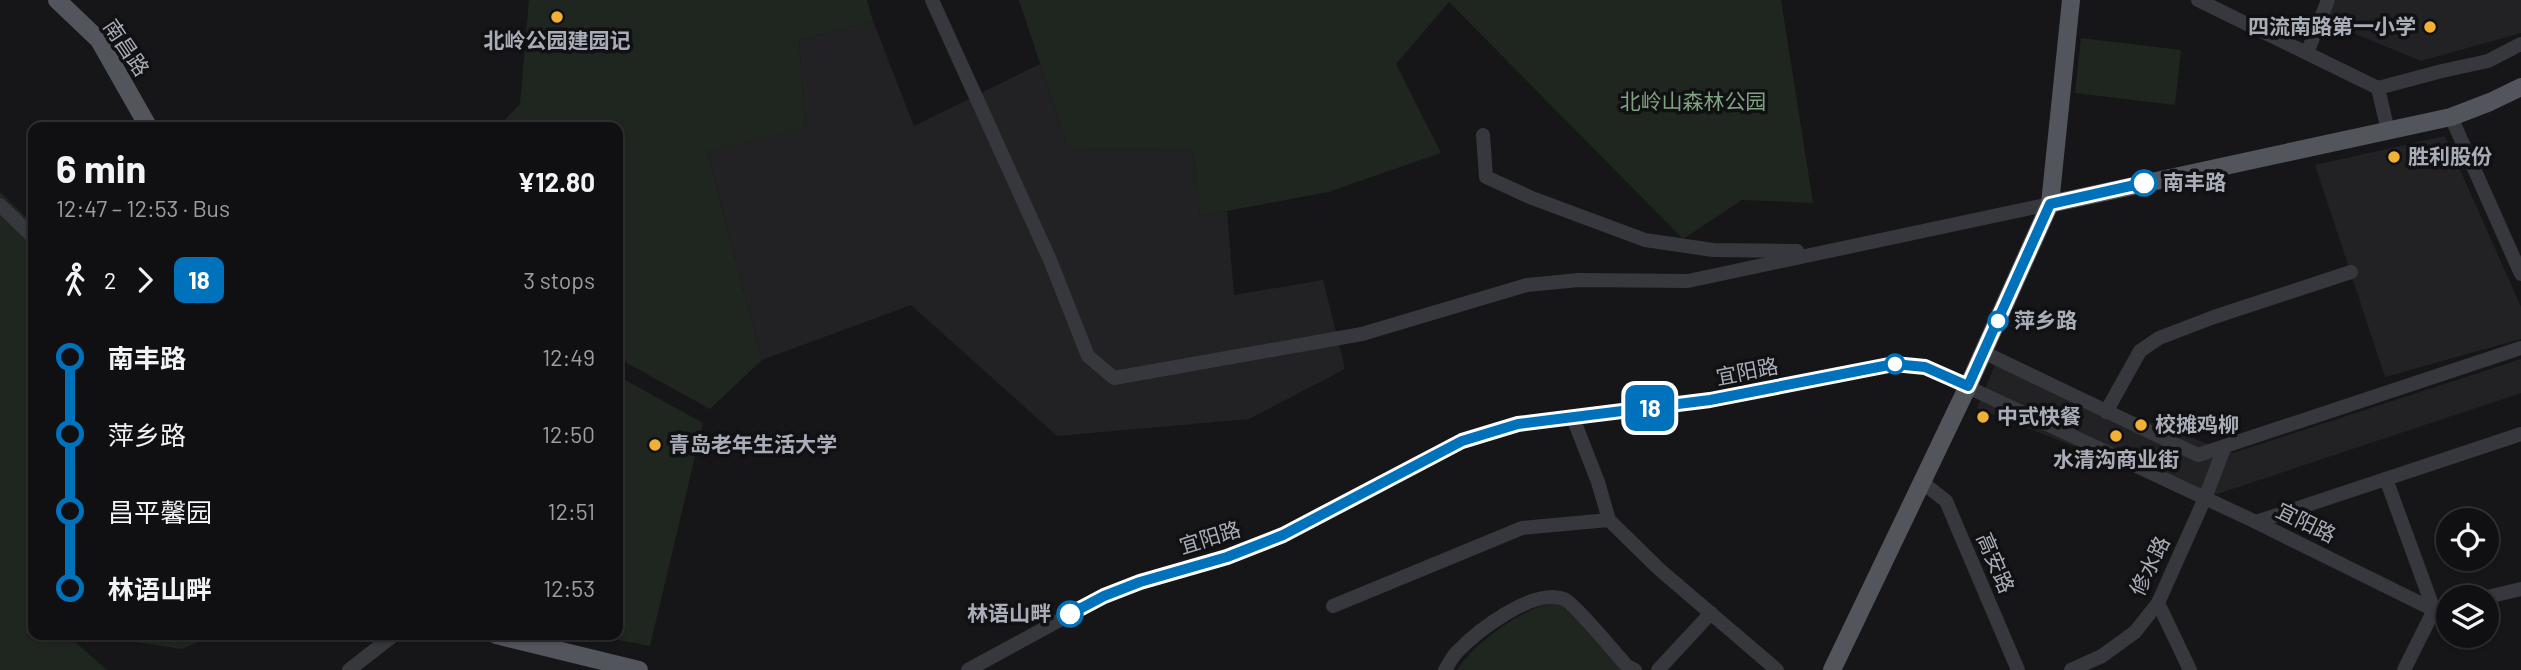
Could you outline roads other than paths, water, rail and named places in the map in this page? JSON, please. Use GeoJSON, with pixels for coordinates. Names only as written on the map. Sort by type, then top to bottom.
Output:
{"type":"FeatureCollection","features":[{"type":"Feature","properties":{"kind":"main road","name":"南昌路"},"geometry":{"type":"LineString","coordinates":[[57,0],[99,40],[146,122]]}},
{"type":"Feature","properties":{"kind":"main road"},"geometry":{"type":"LineString","coordinates":[[1832,670],[1968,386],[2050,204],[2071,0]]}},
{"type":"Feature","properties":{"kind":"main road"},"geometry":{"type":"LineString","coordinates":[[2050,204],[2451,117],[2521,87]]}},
{"type":"Feature","properties":{"kind":"main road"},"geometry":{"type":"LineString","coordinates":[[516,640],[639,670]]}},
{"type":"Feature","properties":{"kind":"street"},"geometry":{"type":"LineString","coordinates":[[932,0],[1050,261],[1088,356],[1114,378],[1362,334],[1527,285],[1579,280],[1688,281],[2050,204]]}},
{"type":"Feature","properties":{"kind":"street"},"geometry":{"type":"LineString","coordinates":[[2198,0],[2378,88],[2488,61],[2521,44]]}},
{"type":"Feature","properties":{"kind":"street"},"geometry":{"type":"LineString","coordinates":[[2306,53],[2327,0]]}},
{"type":"Feature","properties":{"kind":"street"},"geometry":{"type":"LineString","coordinates":[[2378,88],[2388,131]]}},
{"type":"Feature","properties":{"kind":"street"},"geometry":{"type":"LineString","coordinates":[[2451,117],[2521,274]]}},
{"type":"Feature","properties":{"kind":"street"},"geometry":{"type":"LineString","coordinates":[[1483,135],[1486,177],[1532,198],[1645,240],[1713,250],[1823,251]]}},
{"type":"Feature","properties":{"kind":"street"},"geometry":{"type":"LineString","coordinates":[[0,205],[28,232]]}},
{"type":"Feature","properties":{"kind":"street"},"geometry":{"type":"LineString","coordinates":[[2106,412],[2140,351],[2159,338],[2351,272]]}},
{"type":"Feature","properties":{"kind":"street"},"geometry":{"type":"LineString","coordinates":[[1983,352],[2197,455],[2521,348]]}},
{"type":"Feature","properties":{"kind":"street","name":"宜阳路"},"geometry":{"type":"LineString","coordinates":[[968,670],[1104,596],[1158,576],[1227,557],[1283,535],[1462,441],[1518,424],[1710,400],[1894,364],[1925,367],[1968,386],[2436,606]]}},
{"type":"Feature","properties":{"kind":"street"},"geometry":{"type":"LineString","coordinates":[[1573,418],[1598,482],[1609,520],[1658,569],[1777,670]]}},
{"type":"Feature","properties":{"kind":"street"},"geometry":{"type":"LineString","coordinates":[[2256,522],[2521,434]]}},
{"type":"Feature","properties":{"kind":"street","name":"修水路"},"geometry":{"type":"LineString","coordinates":[[2071,670],[2102,656],[2135,632],[2158,603],[2225,446]]}},
{"type":"Feature","properties":{"kind":"street"},"geometry":{"type":"LineString","coordinates":[[2386,479],[2436,596]]}},
{"type":"Feature","properties":{"kind":"street","name":"高安路"},"geometry":{"type":"LineString","coordinates":[[1922,482],[1946,501],[2018,670]]}},
{"type":"Feature","properties":{"kind":"street"},"geometry":{"type":"LineString","coordinates":[[1333,606],[1522,528],[1609,520]]}},
{"type":"Feature","properties":{"kind":"street"},"geometry":{"type":"LineString","coordinates":[[2499,594],[2521,589]]}},
{"type":"Feature","properties":{"kind":"street"},"geometry":{"type":"LineString","coordinates":[[1445,670],[1455,653],[1488,626],[1534,599],[1550,596],[1567,600],[1627,666],[1635,670]]}},
{"type":"Feature","properties":{"kind":"street"},"geometry":{"type":"LineString","coordinates":[[2158,603],[2190,670]]}},
{"type":"Feature","properties":{"kind":"street"},"geometry":{"type":"LineString","coordinates":[[1658,670],[1711,613]]}},
{"type":"Feature","properties":{"kind":"street"},"geometry":{"type":"LineString","coordinates":[[2404,670],[2436,616]]}},
{"type":"Feature","properties":{"kind":"street"},"geometry":{"type":"LineString","coordinates":[[349,670],[388,640]]}},
{"type":"Feature","properties":{"kind":"place","name":"北岭公园建园记"},"geometry":{"type":"Point","coordinates":[557,17]}},
{"type":"Feature","properties":{"kind":"place","name":"四流南路第一小学"},"geometry":{"type":"Point","coordinates":[2430,27]}},
{"type":"Feature","properties":{"kind":"place","name":"胜利股份"},"geometry":{"type":"Point","coordinates":[2394,157]}},
{"type":"Feature","properties":{"kind":"place","name":"南丰路"},"geometry":{"type":"Point","coordinates":[2144,183]}},
{"type":"Feature","properties":{"kind":"place","name":"萍乡路"},"geometry":{"type":"Point","coordinates":[1998,321]}},
{"type":"Feature","properties":{"kind":"place","name":"中式快餐"},"geometry":{"type":"Point","coordinates":[1983,417]}},
{"type":"Feature","properties":{"kind":"place","name":"校摊鸡柳"},"geometry":{"type":"Point","coordinates":[2141,425]}},
{"type":"Feature","properties":{"kind":"place","name":"水清沟商业街"},"geometry":{"type":"Point","coordinates":[2116,436]}},
{"type":"Feature","properties":{"kind":"place","name":"青岛老年生活大学"},"geometry":{"type":"Point","coordinates":[655,445]}},
{"type":"Feature","properties":{"kind":"place","name":"林语山畔"},"geometry":{"type":"Point","coordinates":[1070,614]}},
{"type":"Feature","properties":{"kind":"park label","name":"北岭山森林公园"},"geometry":{"type":"Point","coordinates":[1693,102]}}]}
